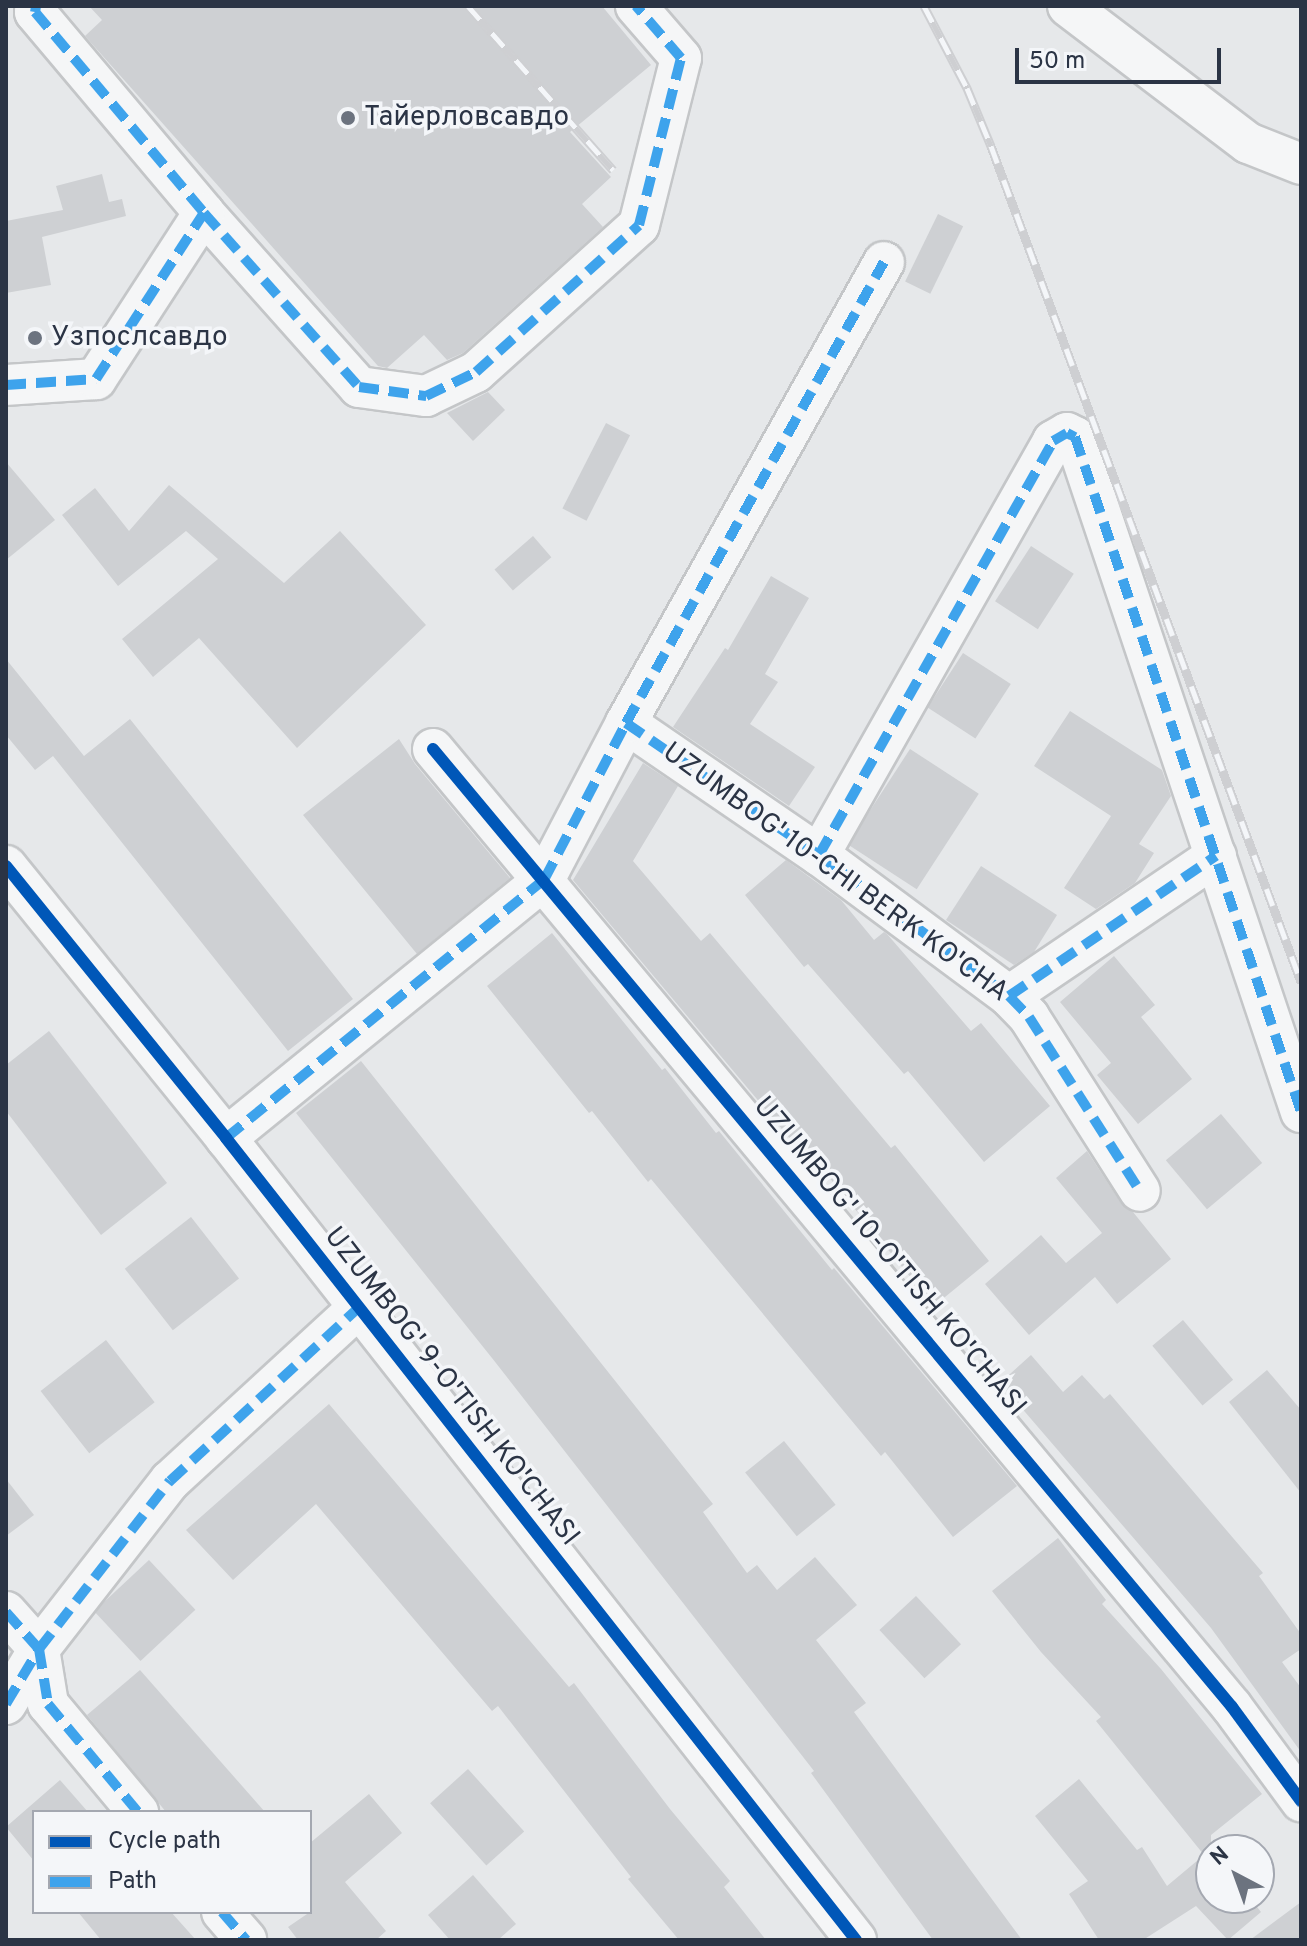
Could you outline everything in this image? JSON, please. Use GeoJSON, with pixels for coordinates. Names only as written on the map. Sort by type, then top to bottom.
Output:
{"type":"FeatureCollection","features":[{"type":"Feature","properties":{"kind":"street"},"geometry":{"type":"LineString","coordinates":[[36,6],[35,12],[204,213],[359,387],[426,396],[476,372],[639,225],[681,58],[636,6]]}},
{"type":"Feature","properties":{"kind":"street"},"geometry":{"type":"LineString","coordinates":[[1068,6],[1248,143],[1301,164]]}},
{"type":"Feature","properties":{"kind":"street"},"geometry":{"type":"LineString","coordinates":[[6,385],[96,379],[204,213]]}},
{"type":"Feature","properties":{"kind":"street"},"geometry":{"type":"LineString","coordinates":[[226,1138],[544,880],[626,723],[884,262]]}},
{"type":"Feature","properties":{"kind":"street"},"geometry":{"type":"LineString","coordinates":[[819,855],[1053,441],[1067,433],[1075,437],[1081,447],[1301,1112]]}},
{"type":"Feature","properties":{"kind":"street","name":"UZUMBOG' 10-CHI BERK KO'CHA"},"geometry":{"type":"LineString","coordinates":[[626,723],[819,855],[1009,996],[1029,1017],[1140,1191]]}},
{"type":"Feature","properties":{"kind":"street","name":"UZUMBOG' 10-O'TISH KO'CHASI"},"geometry":{"type":"LineString","coordinates":[[433,749],[1232,1707],[1301,1801]]}},
{"type":"Feature","properties":{"kind":"street"},"geometry":{"type":"LineString","coordinates":[[1009,996],[1216,856]]}},
{"type":"Feature","properties":{"kind":"street","name":"UZUMBOG' 9-O'TISH KO'CHASI"},"geometry":{"type":"LineString","coordinates":[[6,866],[226,1138],[357,1309],[856,1940]]}},
{"type":"Feature","properties":{"kind":"street"},"geometry":{"type":"LineString","coordinates":[[6,1704],[39,1649],[170,1481],[357,1309]]}},
{"type":"Feature","properties":{"kind":"street"},"geometry":{"type":"LineString","coordinates":[[6,1612],[39,1649],[48,1704],[136,1810]]}},
{"type":"Feature","properties":{"kind":"street"},"geometry":{"type":"LineString","coordinates":[[224,1914],[246,1940]]}},
{"type":"Feature","properties":{"kind":"building"},"geometry":{"type":"Polygon","coordinates":[[[89,6],[602,6],[651,65],[570,132],[611,177],[582,204],[603,227],[463,353],[447,360],[424,335],[387,368],[378,366],[85,36],[102,20],[89,6]]]}},
{"type":"Feature","properties":{"kind":"building"},"geometry":{"type":"Polygon","coordinates":[[[102,174],[109,202],[122,199],[126,216],[42,237],[51,285],[6,293],[6,221],[63,210],[56,186],[102,174]]]}},
{"type":"Feature","properties":{"kind":"building"},"geometry":{"type":"Polygon","coordinates":[[[938,214],[963,226],[930,294],[905,281],[938,214]]]}},
{"type":"Feature","properties":{"kind":"building"},"geometry":{"type":"Polygon","coordinates":[[[488,392],[505,410],[473,441],[447,413],[488,392]]]}},
{"type":"Feature","properties":{"kind":"building"},"geometry":{"type":"Polygon","coordinates":[[[606,423],[630,435],[586,521],[562,509],[606,423]]]}},
{"type":"Feature","properties":{"kind":"building"},"geometry":{"type":"Polygon","coordinates":[[[6,462],[55,520],[6,560],[6,462]]]}},
{"type":"Feature","properties":{"kind":"building"},"geometry":{"type":"Polygon","coordinates":[[[169,485],[284,583],[340,531],[426,625],[297,748],[199,638],[153,677],[122,639],[218,559],[186,531],[118,586],[62,515],[95,488],[129,531],[169,485]]]}},
{"type":"Feature","properties":{"kind":"building"},"geometry":{"type":"Polygon","coordinates":[[[533,536],[551,557],[513,591],[495,569],[533,536]]]}},
{"type":"Feature","properties":{"kind":"building"},"geometry":{"type":"Polygon","coordinates":[[[1031,546],[1074,574],[1038,629],[995,601],[1031,546]]]}},
{"type":"Feature","properties":{"kind":"building"},"geometry":{"type":"Polygon","coordinates":[[[771,576],[809,598],[765,674],[778,682],[750,724],[815,767],[789,806],[673,727],[725,648],[728,650],[771,576]]]}},
{"type":"Feature","properties":{"kind":"building"},"geometry":{"type":"Polygon","coordinates":[[[963,653],[1011,684],[975,739],[928,708],[963,653]]]}},
{"type":"Feature","properties":{"kind":"building"},"geometry":{"type":"Polygon","coordinates":[[[6,659],[84,756],[130,719],[353,999],[288,1051],[53,756],[35,770],[6,735],[6,659]]]}},
{"type":"Feature","properties":{"kind":"building"},"geometry":{"type":"Polygon","coordinates":[[[1070,711],[1162,770],[1171,796],[1139,844],[1154,853],[1135,883],[1096,909],[1064,888],[1111,816],[1034,766],[1070,711]]]}},
{"type":"Feature","properties":{"kind":"building"},"geometry":{"type":"Polygon","coordinates":[[[399,739],[415,764],[510,878],[417,954],[303,815],[399,739]]]}},
{"type":"Feature","properties":{"kind":"building"},"geometry":{"type":"Polygon","coordinates":[[[910,749],[979,794],[917,889],[848,845],[910,749]]]}},
{"type":"Feature","properties":{"kind":"building"},"geometry":{"type":"Polygon","coordinates":[[[643,763],[678,786],[633,861],[701,941],[710,933],[891,1148],[895,1145],[989,1261],[934,1306],[828,1176],[824,1179],[573,880],[643,763]]]}},
{"type":"Feature","properties":{"kind":"building"},"geometry":{"type":"Polygon","coordinates":[[[786,860],[841,900],[874,940],[884,932],[887,934],[971,1031],[981,1023],[1050,1106],[984,1162],[908,1071],[904,1074],[808,964],[804,967],[745,895],[786,860]]]}},
{"type":"Feature","properties":{"kind":"building"},"geometry":{"type":"Polygon","coordinates":[[[981,866],[1057,915],[1034,952],[1014,965],[946,920],[981,866]]]}},
{"type":"Feature","properties":{"kind":"building"},"geometry":{"type":"Polygon","coordinates":[[[552,933],[662,1070],[665,1068],[716,1133],[719,1131],[832,1270],[834,1268],[1017,1486],[953,1537],[885,1452],[881,1456],[651,1179],[648,1182],[592,1111],[589,1113],[487,986],[552,933]]]}},
{"type":"Feature","properties":{"kind":"building"},"geometry":{"type":"Polygon","coordinates":[[[1114,956],[1155,1005],[1141,1017],[1192,1079],[1138,1124],[1097,1075],[1111,1063],[1060,1002],[1114,956]]]}},
{"type":"Feature","properties":{"kind":"building"},"geometry":{"type":"Polygon","coordinates":[[[49,1031],[167,1183],[101,1235],[6,1111],[6,1065],[49,1031]]]}},
{"type":"Feature","properties":{"kind":"building"},"geometry":{"type":"Polygon","coordinates":[[[361,1061],[713,1504],[703,1512],[747,1573],[757,1565],[777,1590],[815,1557],[857,1605],[816,1640],[866,1703],[854,1712],[1022,1940],[933,1940],[811,1773],[814,1771],[492,1358],[296,1113],[361,1061]]]}},
{"type":"Feature","properties":{"kind":"building"},"geometry":{"type":"Polygon","coordinates":[[[1221,1114],[1262,1163],[1207,1209],[1166,1160],[1221,1114]]]}},
{"type":"Feature","properties":{"kind":"building"},"geometry":{"type":"Polygon","coordinates":[[[1087,1151],[1121,1203],[1133,1212],[1171,1259],[1117,1304],[1095,1277],[1029,1335],[985,1284],[1041,1235],[1066,1263],[1102,1233],[1056,1178],[1087,1151]]]}},
{"type":"Feature","properties":{"kind":"building"},"geometry":{"type":"Polygon","coordinates":[[[191,1217],[239,1278],[173,1330],[125,1269],[191,1217]]]}},
{"type":"Feature","properties":{"kind":"building"},"geometry":{"type":"Polygon","coordinates":[[[1183,1320],[1233,1380],[1202,1405],[1152,1346],[1183,1320]]]}},
{"type":"Feature","properties":{"kind":"building"},"geometry":{"type":"Polygon","coordinates":[[[106,1340],[155,1402],[89,1453],[41,1391],[106,1340]]]}},
{"type":"Feature","properties":{"kind":"building"},"geometry":{"type":"Polygon","coordinates":[[[1031,1355],[1063,1392],[1082,1375],[1104,1399],[1110,1394],[1263,1573],[1259,1576],[1301,1634],[1301,1649],[1282,1662],[1301,1688],[1301,1752],[1211,1628],[1000,1383],[1031,1355]]]}},
{"type":"Feature","properties":{"kind":"building"},"geometry":{"type":"Polygon","coordinates":[[[1267,1370],[1301,1410],[1301,1493],[1229,1402],[1267,1370]]]}},
{"type":"Feature","properties":{"kind":"building"},"geometry":{"type":"Polygon","coordinates":[[[329,1404],[569,1687],[574,1683],[670,1809],[730,1881],[724,1887],[766,1940],[679,1940],[628,1879],[631,1877],[498,1706],[492,1711],[316,1504],[233,1580],[186,1530],[329,1404]]]}},
{"type":"Feature","properties":{"kind":"building"},"geometry":{"type":"Polygon","coordinates":[[[784,1441],[836,1505],[797,1536],[745,1472],[784,1441]]]}},
{"type":"Feature","properties":{"kind":"building"},"geometry":{"type":"Polygon","coordinates":[[[6,1479],[34,1515],[6,1536],[6,1479]]]}},
{"type":"Feature","properties":{"kind":"building"},"geometry":{"type":"Polygon","coordinates":[[[1058,1538],[1106,1600],[1102,1604],[1161,1669],[1262,1794],[1212,1834],[1195,1834],[1195,1844],[1096,1721],[1101,1717],[1041,1652],[992,1591],[1058,1538]]]}},
{"type":"Feature","properties":{"kind":"building"},"geometry":{"type":"Polygon","coordinates":[[[149,1560],[195,1610],[141,1661],[94,1611],[149,1560]]]}},
{"type":"Feature","properties":{"kind":"building"},"geometry":{"type":"Polygon","coordinates":[[[916,1596],[961,1644],[924,1678],[879,1630],[916,1596]]]}},
{"type":"Feature","properties":{"kind":"building"},"geometry":{"type":"Polygon","coordinates":[[[140,1670],[263,1810],[164,1810],[87,1715],[140,1670]]]}},
{"type":"Feature","properties":{"kind":"building"},"geometry":{"type":"Polygon","coordinates":[[[468,1769],[524,1831],[486,1866],[430,1803],[468,1769]]]}},
{"type":"Feature","properties":{"kind":"building"},"geometry":{"type":"Polygon","coordinates":[[[1079,1779],[1137,1850],[1142,1847],[1167,1886],[1195,1863],[1195,1907],[1143,1940],[1099,1940],[1069,1894],[1088,1881],[1035,1816],[1079,1779]]]}},
{"type":"Feature","properties":{"kind":"building"},"geometry":{"type":"Polygon","coordinates":[[[60,1780],[86,1810],[32,1810],[32,1859],[6,1827],[60,1780]]]}},
{"type":"Feature","properties":{"kind":"building"},"geometry":{"type":"Polygon","coordinates":[[[369,1794],[402,1833],[345,1882],[386,1931],[376,1940],[298,1940],[288,1927],[312,1914],[312,1841],[369,1794]]]}},
{"type":"Feature","properties":{"kind":"building"},"geometry":{"type":"Polygon","coordinates":[[[473,1875],[516,1924],[498,1940],[450,1940],[428,1915],[473,1875]]]}},
{"type":"Feature","properties":{"kind":"building"},"geometry":{"type":"Polygon","coordinates":[[[1301,1902],[1301,1940],[1250,1940],[1301,1902]]]}},
{"type":"Feature","properties":{"kind":"building"},"geometry":{"type":"Polygon","coordinates":[[[80,1914],[173,1914],[196,1940],[101,1940],[80,1914]]]}},
{"type":"Feature","properties":{"kind":"building"},"geometry":{"type":"Polygon","coordinates":[[[1204,1914],[1259,1914],[1228,1940],[1204,1914]]]}},
{"type":"Feature","properties":{"kind":"railway"},"geometry":{"type":"LineString","coordinates":[[468,6],[613,170]]}},
{"type":"Feature","properties":{"kind":"railway"},"geometry":{"type":"LineString","coordinates":[[924,6],[967,88],[991,146],[1301,982]]}},
{"type":"Feature","properties":{"kind":"marked path"},"geometry":{"type":"LineString","coordinates":[[36,6],[35,12],[204,213],[359,387],[426,396],[476,372],[639,225],[681,58],[636,6]]}},
{"type":"Feature","properties":{"kind":"marked path"},"geometry":{"type":"LineString","coordinates":[[6,385],[96,379],[204,213]]}},
{"type":"Feature","properties":{"kind":"marked path"},"geometry":{"type":"LineString","coordinates":[[226,1138],[544,880],[626,723],[884,262]]}},
{"type":"Feature","properties":{"kind":"marked path"},"geometry":{"type":"LineString","coordinates":[[819,855],[1053,441],[1067,433],[1075,437],[1301,1112]]}},
{"type":"Feature","properties":{"kind":"marked path"},"geometry":{"type":"LineString","coordinates":[[626,723],[819,855],[1009,996],[1029,1017],[1140,1191]]}},
{"type":"Feature","properties":{"kind":"marked path"},"geometry":{"type":"LineString","coordinates":[[1009,996],[1216,856]]}},
{"type":"Feature","properties":{"kind":"marked path"},"geometry":{"type":"LineString","coordinates":[[6,1704],[39,1649],[170,1481],[357,1309]]}},
{"type":"Feature","properties":{"kind":"marked path"},"geometry":{"type":"LineString","coordinates":[[6,1612],[39,1649],[48,1704],[136,1810]]}},
{"type":"Feature","properties":{"kind":"marked path"},"geometry":{"type":"LineString","coordinates":[[224,1914],[246,1940]]}},
{"type":"Feature","properties":{"kind":"cycle path"},"geometry":{"type":"LineString","coordinates":[[433,749],[1232,1707],[1301,1801]]}},
{"type":"Feature","properties":{"kind":"cycle path"},"geometry":{"type":"LineString","coordinates":[[6,866],[226,1138],[856,1940]]}},
{"type":"Feature","properties":{"kind":"place","name":"Тайерловсавдо"},"geometry":{"type":"Point","coordinates":[348,118]}},
{"type":"Feature","properties":{"kind":"place","name":"Узпослсавдо"},"geometry":{"type":"Point","coordinates":[35,338]}}]}
